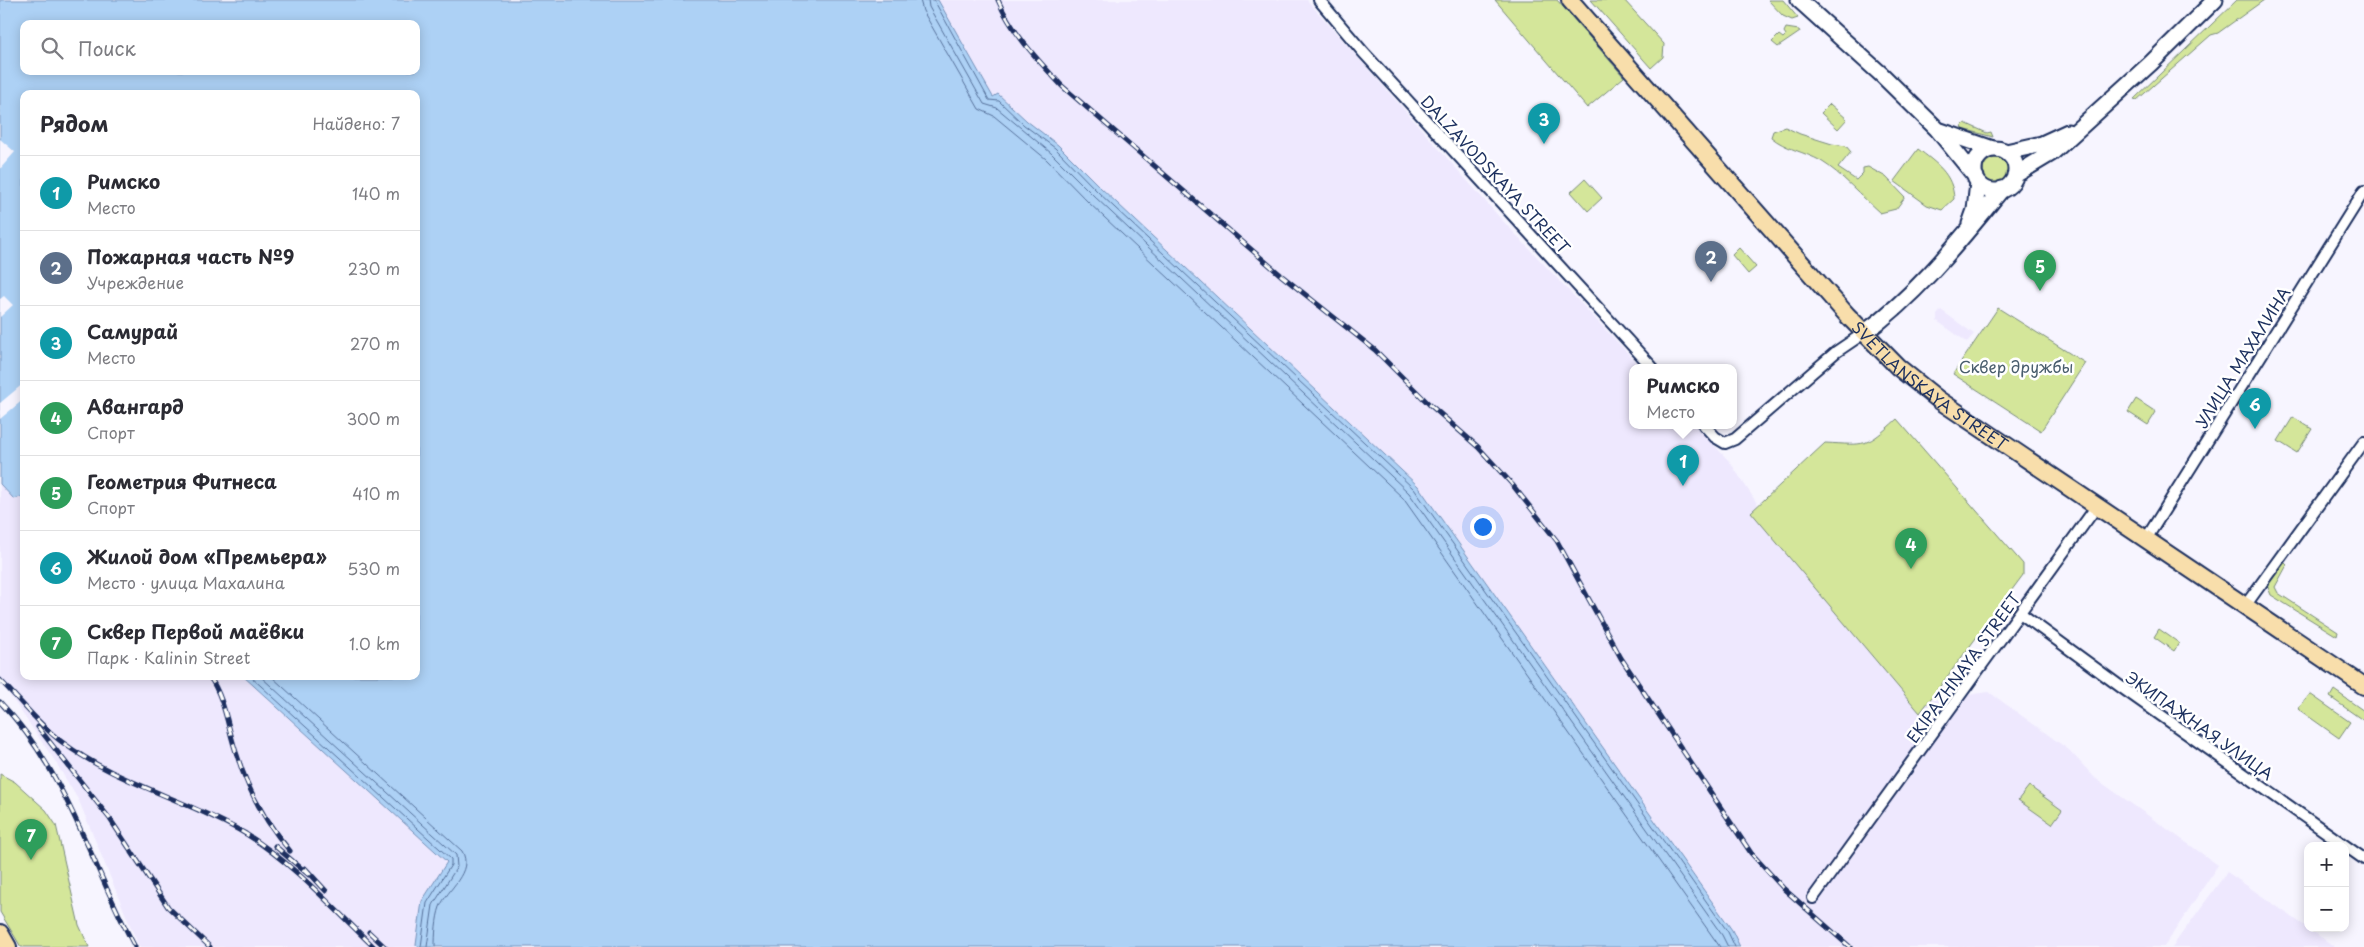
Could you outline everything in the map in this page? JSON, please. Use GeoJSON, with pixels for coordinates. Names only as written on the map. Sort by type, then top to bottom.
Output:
{"type":"FeatureCollection","features":[{"type":"Feature","properties":{"kind":"main road","name":"SVETLANSKAYA STREET"},"geometry":{"type":"LineString","coordinates":[[1570,0],[1864,333],[1898,367],[1939,400],[2364,686]]}},
{"type":"Feature","properties":{"kind":"main road"},"geometry":{"type":"LineString","coordinates":[[1799,0],[1882,75],[1937,129],[1977,179],[1989,190],[2002,189]]}},
{"type":"Feature","properties":{"kind":"main road"},"geometry":{"type":"LineString","coordinates":[[2015,175],[2050,154],[2151,63],[2215,0]]}},
{"type":"Feature","properties":{"kind":"main road"},"geometry":{"type":"LineString","coordinates":[[1967,232],[1975,210],[1977,179],[1974,168],[1984,152],[2042,144],[2079,128]]}},
{"type":"Feature","properties":{"kind":"main road"},"geometry":{"type":"LineString","coordinates":[[1864,333],[1888,316],[1967,232],[2002,189],[2013,181],[2016,166],[2012,158],[1999,150],[1937,129]]}},
{"type":"Feature","properties":{"kind":"main road"},"geometry":{"type":"LineString","coordinates":[[0,934],[8,947]]}},
{"type":"Feature","properties":{"kind":"street","name":"DALZAVODSKAYA STREET"},"geometry":{"type":"LineString","coordinates":[[1319,0],[1370,59],[1649,364]]}},
{"type":"Feature","properties":{"kind":"street","name":"УЛИЦА МАХАЛИНА"},"geometry":{"type":"LineString","coordinates":[[2146,539],[2364,191]]}},
{"type":"Feature","properties":{"kind":"street"},"geometry":{"type":"LineString","coordinates":[[1708,429],[1715,437],[1725,443],[1735,439],[1836,352],[1864,333]]}},
{"type":"Feature","properties":{"kind":"street"},"geometry":{"type":"LineString","coordinates":[[2245,606],[2364,442]]}},
{"type":"Feature","properties":{"kind":"street","name":"EKIPAZHNAYA STREET"},"geometry":{"type":"LineString","coordinates":[[1813,898],[2097,506]]}},
{"type":"Feature","properties":{"kind":"street","name":"ЭКИПАЖНАЯ УЛИЦА"},"geometry":{"type":"LineString","coordinates":[[2020,613],[2120,687],[2364,859]]}},
{"type":"Feature","properties":{"kind":"shaded area"},"geometry":{"type":"Polygon","coordinates":[[[938,0],[1307,0],[1502,220],[1638,364],[1629,364],[1629,429],[1699,429],[1730,462],[1803,574],[1912,703],[1989,692],[2069,750],[2095,778],[2218,865],[2164,947],[1740,947],[1732,930],[1418,486],[1101,188],[1058,145],[1027,121],[998,94],[993,97],[938,0]]]}},
{"type":"Feature","properties":{"kind":"shaded area"},"geometry":{"type":"Polygon","coordinates":[[[1941,310],[1974,334],[1967,342],[1937,321],[1937,315],[1941,310]]]}},
{"type":"Feature","properties":{"kind":"shaded area"},"geometry":{"type":"Polygon","coordinates":[[[0,484],[14,499],[20,497],[20,680],[247,680],[447,862],[422,901],[416,945],[418,947],[139,947],[79,801],[55,761],[0,681],[0,484]]]}},
{"type":"Feature","properties":{"kind":"shaded area"},"geometry":{"type":"Polygon","coordinates":[[[2227,872],[2304,925],[2304,932],[2314,932],[2335,947],[2172,947],[2227,872]]]}},
{"type":"Feature","properties":{"kind":"green space"},"geometry":{"type":"Polygon","coordinates":[[[1495,0],[1557,0],[1624,77],[1587,108],[1495,0]]]}},
{"type":"Feature","properties":{"kind":"green space"},"geometry":{"type":"Polygon","coordinates":[[[1591,0],[1624,0],[1664,44],[1663,57],[1651,68],[1591,0]]]}},
{"type":"Feature","properties":{"kind":"green space"},"geometry":{"type":"Polygon","coordinates":[[[1768,0],[1783,0],[1798,18],[1792,20],[1783,16],[1768,0]]]}},
{"type":"Feature","properties":{"kind":"green space"},"geometry":{"type":"Polygon","coordinates":[[[2237,0],[2264,0],[2218,33],[2211,35],[2137,100],[2134,99],[2237,0]]]}},
{"type":"Feature","properties":{"kind":"green space"},"geometry":{"type":"Polygon","coordinates":[[[1786,28],[1799,30],[1800,32],[1778,47],[1772,42],[1779,35],[1783,38],[1786,35],[1784,32],[1786,28]]]}},
{"type":"Feature","properties":{"kind":"green space"},"geometry":{"type":"Polygon","coordinates":[[[1830,104],[1847,119],[1838,129],[1821,113],[1830,104]]]}},
{"type":"Feature","properties":{"kind":"green space"},"geometry":{"type":"Polygon","coordinates":[[[1965,123],[1987,133],[1991,132],[1993,137],[1963,129],[1962,126],[1965,123]]]}},
{"type":"Feature","properties":{"kind":"green space"},"geometry":{"type":"Polygon","coordinates":[[[1785,127],[1832,144],[1846,146],[1851,152],[1838,168],[1856,180],[1863,173],[1863,168],[1868,167],[1886,177],[1905,197],[1896,209],[1880,213],[1829,166],[1815,158],[1782,145],[1771,137],[1773,131],[1785,127]]]}},
{"type":"Feature","properties":{"kind":"green space"},"geometry":{"type":"Polygon","coordinates":[[[1918,149],[1942,170],[1953,190],[1954,199],[1942,210],[1927,205],[1894,181],[1918,149]]]}},
{"type":"Feature","properties":{"kind":"green space"},"geometry":{"type":"Polygon","coordinates":[[[1996,158],[2005,162],[2009,171],[2005,180],[1996,184],[1987,180],[1983,171],[1987,162],[1996,158]]]}},
{"type":"Feature","properties":{"kind":"green space"},"geometry":{"type":"Polygon","coordinates":[[[1585,179],[1602,198],[1588,211],[1571,192],[1585,179]]]}},
{"type":"Feature","properties":{"kind":"green space"},"geometry":{"type":"Polygon","coordinates":[[[1739,248],[1756,267],[1748,274],[1732,255],[1739,248]]]}},
{"type":"Feature","properties":{"kind":"green space","name":"Сквер дружбы"},"geometry":{"type":"Polygon","coordinates":[[[1998,308],[2085,363],[2041,431],[1953,374],[1998,308]]]}},
{"type":"Feature","properties":{"kind":"green space"},"geometry":{"type":"Polygon","coordinates":[[[2136,399],[2156,412],[2148,425],[2128,412],[2136,399]]]}},
{"type":"Feature","properties":{"kind":"green space"},"geometry":{"type":"Polygon","coordinates":[[[2293,417],[2312,429],[2297,453],[2278,441],[2293,417]]]}},
{"type":"Feature","properties":{"kind":"green space"},"geometry":{"type":"Polygon","coordinates":[[[1897,419],[2023,564],[2023,575],[1920,713],[1751,512],[1825,443],[1865,443],[1897,419]]]}},
{"type":"Feature","properties":{"kind":"green space"},"geometry":{"type":"Polygon","coordinates":[[[2284,562],[2287,565],[2275,587],[2278,593],[2338,632],[2337,636],[2271,595],[2267,585],[2280,563],[2284,562]]]}},
{"type":"Feature","properties":{"kind":"green space"},"geometry":{"type":"Polygon","coordinates":[[[2159,629],[2179,643],[2174,651],[2154,637],[2159,629]]]}},
{"type":"Feature","properties":{"kind":"green space"},"geometry":{"type":"Polygon","coordinates":[[[2334,690],[2364,711],[2364,721],[2330,697],[2334,690]]]}},
{"type":"Feature","properties":{"kind":"green space"},"geometry":{"type":"Polygon","coordinates":[[[2310,694],[2350,722],[2339,738],[2298,709],[2310,694]]]}},
{"type":"Feature","properties":{"kind":"green space"},"geometry":{"type":"Polygon","coordinates":[[[0,774],[15,782],[46,810],[56,825],[79,925],[89,947],[21,947],[0,912],[0,774]]]}},
{"type":"Feature","properties":{"kind":"green space"},"geometry":{"type":"Polygon","coordinates":[[[2029,786],[2062,810],[2052,824],[2018,800],[2029,786]]]}},
{"type":"Feature","properties":{"kind":"water"},"geometry":{"type":"Polygon","coordinates":[[[0,0],[938,0],[993,97],[998,94],[1027,121],[1058,145],[1101,188],[1418,486],[1732,930],[1740,947],[418,947],[416,945],[422,901],[447,862],[247,680],[420,680],[420,90],[20,90],[20,497],[14,499],[0,484],[0,0]]]}},
{"type":"Feature","properties":{"kind":"pier"},"geometry":{"type":"Polygon","coordinates":[[[0,139],[15,152],[0,169],[0,139]]]}},
{"type":"Feature","properties":{"kind":"pier"},"geometry":{"type":"Polygon","coordinates":[[[4,296],[13,305],[0,317],[0,299],[4,296]]]}},
{"type":"Feature","properties":{"kind":"pier"},"geometry":{"type":"Polygon","coordinates":[[[20,386],[20,402],[0,419],[0,403],[20,386]]]}},
{"type":"Feature","properties":{"kind":"railway"},"geometry":{"type":"LineString","coordinates":[[998,0],[1018,35],[1062,86],[1282,276],[1375,350],[1429,404],[1478,447],[1511,483],[1557,541],[1621,658],[1751,853],[1784,889],[1850,947]]}},
{"type":"Feature","properties":{"kind":"railway"},"geometry":{"type":"LineString","coordinates":[[0,680],[45,728],[84,757],[129,780],[223,822],[264,846],[313,887],[374,947]]}},
{"type":"Feature","properties":{"kind":"railway"},"geometry":{"type":"LineString","coordinates":[[211,680],[223,704],[241,768],[252,794],[273,829],[290,851]]}},
{"type":"Feature","properties":{"kind":"railway"},"geometry":{"type":"LineString","coordinates":[[0,702],[43,757],[76,819],[119,916],[135,947]]}},
{"type":"Feature","properties":{"kind":"railway"},"geometry":{"type":"LineString","coordinates":[[38,727],[110,819],[168,907],[210,947]]}},
{"type":"Feature","properties":{"kind":"railway"},"geometry":{"type":"LineString","coordinates":[[275,846],[309,875]]}},
{"type":"Feature","properties":{"kind":"railway"},"geometry":{"type":"LineString","coordinates":[[305,868],[326,891]]}},
{"type":"Feature","properties":{"kind":"railway"},"geometry":{"type":"LineString","coordinates":[[369,932],[385,947]]}},
{"type":"Feature","properties":{"kind":"place","name":"Самурай"},"geometry":{"type":"Point","coordinates":[1544,144]}},
{"type":"Feature","properties":{"kind":"place","name":"Пожарная часть №9"},"geometry":{"type":"Point","coordinates":[1711,282]}},
{"type":"Feature","properties":{"kind":"place","name":"Геометрия Фитнеса"},"geometry":{"type":"Point","coordinates":[2040,291]}},
{"type":"Feature","properties":{"kind":"place","name":"Жилой дом «Премьера»"},"geometry":{"type":"Point","coordinates":[2255,429]}},
{"type":"Feature","properties":{"kind":"place","name":"Римско"},"geometry":{"type":"Point","coordinates":[1683,486]}},
{"type":"Feature","properties":{"kind":"place","name":"Авангард"},"geometry":{"type":"Point","coordinates":[1911,569]}},
{"type":"Feature","properties":{"kind":"place","name":"Сквер Первой маёвки"},"geometry":{"type":"Point","coordinates":[31,860]}}]}
